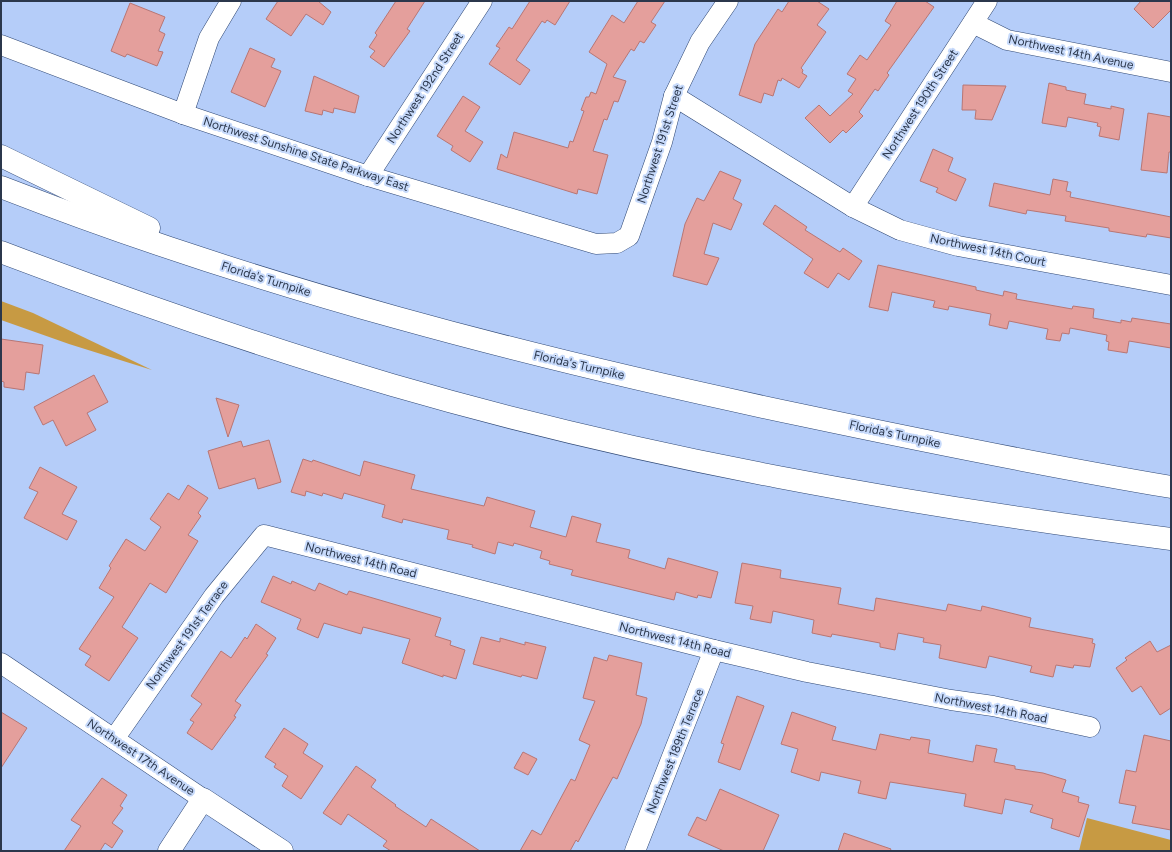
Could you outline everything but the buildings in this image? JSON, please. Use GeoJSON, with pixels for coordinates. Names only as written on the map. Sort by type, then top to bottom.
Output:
{"type":"FeatureCollection","features":[{"type":"Feature","properties":{"kind":"main road"},"geometry":{"type":"LineString","coordinates":[[1,156],[229,268]]}},
{"type":"Feature","properties":{"kind":"main road","name":"Florida's Turnpike"},"geometry":{"type":"LineString","coordinates":[[1,187],[95,222],[229,268],[386,315],[577,366],[918,440],[1171,487]]}},
{"type":"Feature","properties":{"kind":"main road"},"geometry":{"type":"LineString","coordinates":[[1,252],[145,305],[297,356],[400,387],[550,427],[669,455],[829,488],[976,512],[1171,539]]}},
{"type":"Feature","properties":{"kind":"main road"},"geometry":{"type":"LineString","coordinates":[[169,851],[203,799]]}},
{"type":"Feature","properties":{"kind":"main road","name":"Northwest 17th Avenue"},"geometry":{"type":"LineString","coordinates":[[203,799],[282,851]]}},
{"type":"Feature","properties":{"kind":"street"},"geometry":{"type":"LineString","coordinates":[[182,114],[209,38],[231,1]]}},
{"type":"Feature","properties":{"kind":"street","name":"Northwest 192nd Street"},"geometry":{"type":"LineString","coordinates":[[368,176],[482,1]]}},
{"type":"Feature","properties":{"kind":"street","name":"Northwest 191st Street"},"geometry":{"type":"LineString","coordinates":[[617,243],[629,236],[662,142],[674,96],[700,42],[728,1]]}},
{"type":"Feature","properties":{"kind":"street","name":"Northwest 190th Street"},"geometry":{"type":"LineString","coordinates":[[853,207],[987,1]]}},
{"type":"Feature","properties":{"kind":"street","name":"Northwest 14th Avenue"},"geometry":{"type":"LineString","coordinates":[[973,23],[1007,40],[1171,72]]}},
{"type":"Feature","properties":{"kind":"street","name":"Northwest Sunshine State Parkway East"},"geometry":{"type":"LineString","coordinates":[[1,45],[182,114],[368,176],[596,244],[617,243]]}},
{"type":"Feature","properties":{"kind":"street","name":"Northwest 14th Court"},"geometry":{"type":"LineString","coordinates":[[674,96],[853,207],[900,230],[958,246],[1171,285]]}},
{"type":"Feature","properties":{"kind":"street","name":"Northwest 14th Road"},"geometry":{"type":"LineString","coordinates":[[264,535],[714,650],[814,673],[950,700],[993,706],[1090,727]]}},
{"type":"Feature","properties":{"kind":"street","name":"Northwest 191st Terrace"},"geometry":{"type":"LineString","coordinates":[[114,739],[214,596],[264,535]]}},
{"type":"Feature","properties":{"kind":"street","name":"Northwest 189th Terrace"},"geometry":{"type":"LineString","coordinates":[[635,851],[714,650]]}},
{"type":"Feature","properties":{"kind":"street","name":"Northwest 17th Avenue"},"geometry":{"type":"LineString","coordinates":[[1,663],[203,799]]}},
{"type":"Feature","properties":{"kind":"shaded area"},"geometry":{"type":"Polygon","coordinates":[[[1,301],[33,313],[152,370],[69,344],[1,320],[1,301]]]}},
{"type":"Feature","properties":{"kind":"shaded area"},"geometry":{"type":"Polygon","coordinates":[[[1087,818],[1171,840],[1171,851],[1079,851],[1087,818]]]}}]}
